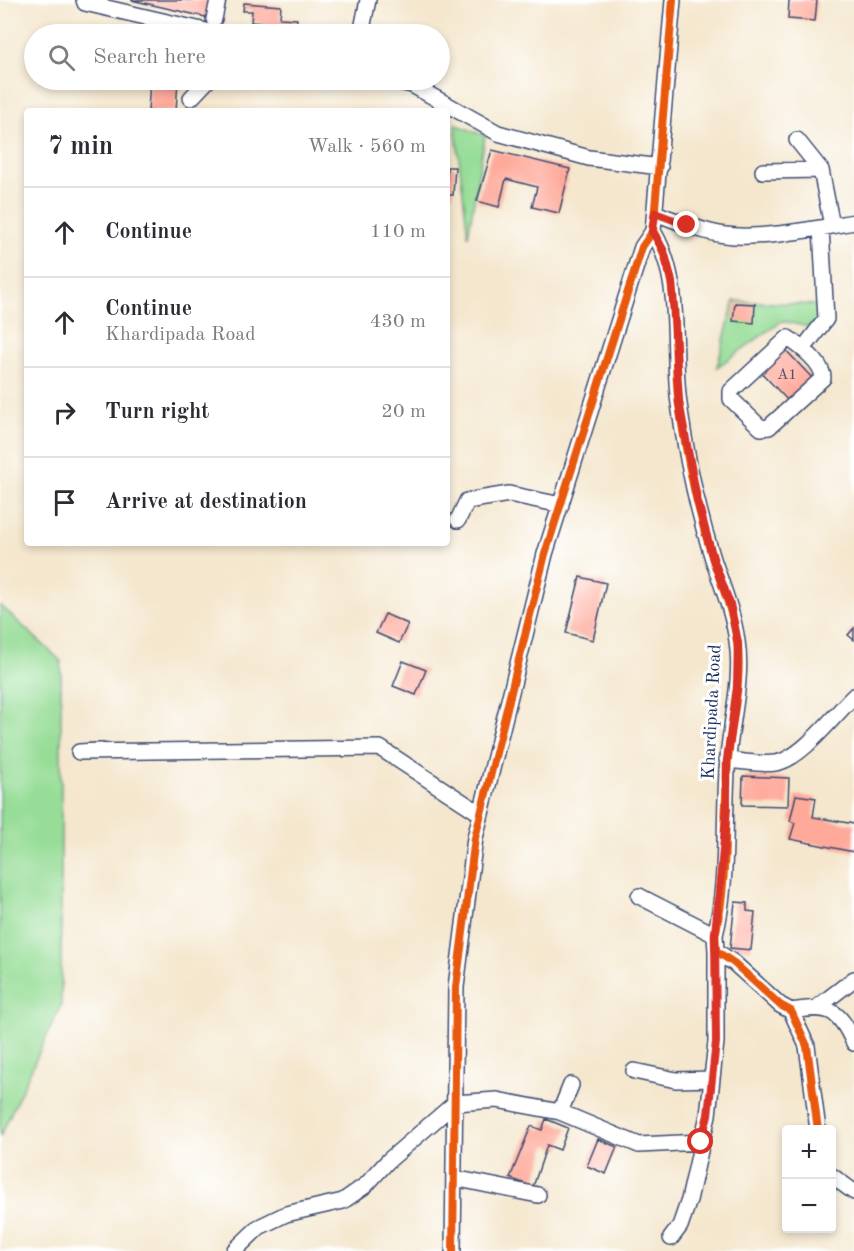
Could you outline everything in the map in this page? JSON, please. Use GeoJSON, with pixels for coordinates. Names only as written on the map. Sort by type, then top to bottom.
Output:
{"type":"FeatureCollection","features":[{"type":"Feature","properties":{"kind":"street"},"geometry":{"type":"LineString","coordinates":[[84,0],[85,3],[105,5],[180,24]]}},
{"type":"Feature","properties":{"kind":"street"},"geometry":{"type":"LineString","coordinates":[[214,19],[218,0]]}},
{"type":"Feature","properties":{"kind":"street"},"geometry":{"type":"LineString","coordinates":[[363,24],[368,0]]}},
{"type":"Feature","properties":{"kind":"street"},"geometry":{"type":"LineString","coordinates":[[453,1251],[456,987],[475,838],[545,554],[642,247],[652,231],[660,168],[673,0]]}},
{"type":"Feature","properties":{"kind":"street"},"geometry":{"type":"LineString","coordinates":[[191,98],[199,90]]}},
{"type":"Feature","properties":{"kind":"street"},"geometry":{"type":"LineString","coordinates":[[421,90],[498,133],[589,158],[660,168]]}},
{"type":"Feature","properties":{"kind":"street"},"geometry":{"type":"LineString","coordinates":[[797,140],[821,170],[826,227],[826,319],[803,349]]}},
{"type":"Feature","properties":{"kind":"street"},"geometry":{"type":"LineString","coordinates":[[763,171],[821,170]]}},
{"type":"Feature","properties":{"kind":"street"},"geometry":{"type":"LineString","coordinates":[[655,213],[727,236],[826,227],[854,222]]}},
{"type":"Feature","properties":{"kind":"street","name":"Khardipada Road"},"geometry":{"type":"LineString","coordinates":[[652,231],[664,251],[672,282],[679,402],[697,499],[713,559],[730,604],[738,643],[737,688],[727,760],[727,808],[715,934],[716,1042],[712,1079],[689,1200],[680,1226],[671,1238]]}},
{"type":"Feature","properties":{"kind":"street"},"geometry":{"type":"LineString","coordinates":[[788,338],[803,349],[822,372],[823,378],[769,427],[761,428],[731,399],[731,391],[784,339],[788,338]]}},
{"type":"Feature","properties":{"kind":"street"},"geometry":{"type":"LineString","coordinates":[[458,520],[467,501],[509,494],[561,505]]}},
{"type":"Feature","properties":{"kind":"street"},"geometry":{"type":"LineString","coordinates":[[727,760],[775,763],[786,759],[810,741],[854,696]]}},
{"type":"Feature","properties":{"kind":"street"},"geometry":{"type":"LineString","coordinates":[[101,751],[79,752],[380,748],[481,814]]}},
{"type":"Feature","properties":{"kind":"street"},"geometry":{"type":"LineString","coordinates":[[639,896],[715,934]]}},
{"type":"Feature","properties":{"kind":"street"},"geometry":{"type":"LineString","coordinates":[[716,951],[734,963],[780,1005],[791,1011],[807,1046],[818,1125]]}},
{"type":"Feature","properties":{"kind":"street"},"geometry":{"type":"LineString","coordinates":[[791,1011],[819,1006],[854,979]]}},
{"type":"Feature","properties":{"kind":"street"},"geometry":{"type":"LineString","coordinates":[[819,1006],[834,1012],[841,1018],[854,1042]]}},
{"type":"Feature","properties":{"kind":"street"},"geometry":{"type":"LineString","coordinates":[[634,1071],[676,1080],[712,1079]]}},
{"type":"Feature","properties":{"kind":"street"},"geometry":{"type":"LineString","coordinates":[[560,1112],[571,1085]]}},
{"type":"Feature","properties":{"kind":"street"},"geometry":{"type":"LineString","coordinates":[[234,1251],[260,1227],[285,1214],[343,1201],[366,1185],[395,1154],[455,1103],[497,1100],[560,1112],[639,1145],[701,1142]]}},
{"type":"Feature","properties":{"kind":"street"},"geometry":{"type":"LineString","coordinates":[[454,1178],[538,1196]]}},
{"type":"Feature","properties":{"kind":"street"},"geometry":{"type":"LineString","coordinates":[[835,1179],[854,1192]]}},
{"type":"Feature","properties":{"kind":"green space"},"geometry":{"type":"Polygon","coordinates":[[[455,124],[485,136],[468,236],[455,124]]]}},
{"type":"Feature","properties":{"kind":"green space"},"geometry":{"type":"Polygon","coordinates":[[[734,301],[817,305],[827,313],[809,327],[782,321],[717,367],[734,301]]]}},
{"type":"Feature","properties":{"kind":"green space"},"geometry":{"type":"Polygon","coordinates":[[[0,605],[61,661],[61,1005],[0,1137],[0,605]]]}},
{"type":"Feature","properties":{"kind":"building"},"geometry":{"type":"Polygon","coordinates":[[[131,0],[213,0],[210,18],[131,0]]]}},
{"type":"Feature","properties":{"kind":"building"},"geometry":{"type":"Polygon","coordinates":[[[789,0],[817,0],[815,21],[788,19],[789,0]]]}},
{"type":"Feature","properties":{"kind":"building"},"geometry":{"type":"Polygon","coordinates":[[[244,3],[281,6],[280,18],[297,19],[296,24],[251,22],[252,11],[243,11],[244,3]]]}},
{"type":"Feature","properties":{"kind":"building"},"geometry":{"type":"Polygon","coordinates":[[[149,90],[177,90],[176,108],[148,108],[149,90]]]}},
{"type":"Feature","properties":{"kind":"building"},"geometry":{"type":"Polygon","coordinates":[[[492,150],[570,169],[559,213],[532,207],[537,187],[506,179],[499,207],[477,201],[492,150]]]}},
{"type":"Feature","properties":{"kind":"building"},"geometry":{"type":"Polygon","coordinates":[[[450,167],[455,167],[453,195],[450,195],[450,167]]]}},
{"type":"Feature","properties":{"kind":"building"},"geometry":{"type":"Polygon","coordinates":[[[735,303],[755,304],[754,323],[733,321],[735,303]]]}},
{"type":"Feature","properties":{"kind":"building"},"geometry":{"type":"Polygon","coordinates":[[[783,347],[815,381],[791,404],[759,370],[783,347]]]}},
{"type":"Feature","properties":{"kind":"building"},"geometry":{"type":"Polygon","coordinates":[[[580,577],[606,583],[593,640],[566,633],[580,577]]]}},
{"type":"Feature","properties":{"kind":"building"},"geometry":{"type":"Polygon","coordinates":[[[385,614],[408,624],[399,643],[376,633],[385,614]]]}},
{"type":"Feature","properties":{"kind":"building"},"geometry":{"type":"Polygon","coordinates":[[[854,628],[854,640],[848,635],[854,628]]]}},
{"type":"Feature","properties":{"kind":"building"},"geometry":{"type":"Polygon","coordinates":[[[403,661],[426,670],[416,695],[393,686],[403,661]]]}},
{"type":"Feature","properties":{"kind":"building"},"geometry":{"type":"Polygon","coordinates":[[[743,776],[789,778],[788,806],[742,805],[743,776]]]}},
{"type":"Feature","properties":{"kind":"building"},"geometry":{"type":"Polygon","coordinates":[[[796,795],[816,798],[813,817],[854,824],[854,852],[790,839],[795,823],[790,821],[796,795]]]}},
{"type":"Feature","properties":{"kind":"building"},"geometry":{"type":"Polygon","coordinates":[[[735,902],[747,903],[747,911],[755,912],[751,950],[730,948],[735,902]]]}},
{"type":"Feature","properties":{"kind":"building"},"geometry":{"type":"Polygon","coordinates":[[[546,1119],[568,1128],[560,1150],[547,1145],[533,1187],[510,1178],[531,1126],[542,1130],[546,1119]]]}},
{"type":"Feature","properties":{"kind":"building"},"geometry":{"type":"Polygon","coordinates":[[[598,1139],[617,1147],[606,1174],[587,1166],[598,1139]]]}},
{"type":"Feature","properties":{"kind":"cycle path"},"geometry":{"type":"LineString","coordinates":[[453,1251],[456,987],[475,838],[545,554],[642,247],[653,231],[673,0]]}},
{"type":"Feature","properties":{"kind":"cycle path"},"geometry":{"type":"LineString","coordinates":[[653,231],[663,251],[673,293],[679,404],[689,462],[707,540],[727,599],[737,641],[738,685],[728,758],[724,870],[715,935],[716,951],[734,963],[780,1005],[791,1011],[807,1046],[817,1125]]}},
{"type":"Feature","properties":{"kind":"route"},"geometry":{"type":"LineString","coordinates":[[687,225],[655,213],[652,231],[664,251],[672,282],[679,402],[697,499],[713,559],[730,604],[738,643],[737,688],[727,760],[727,808],[718,923],[715,934],[716,1042],[708,1115],[701,1142]]}}]}
